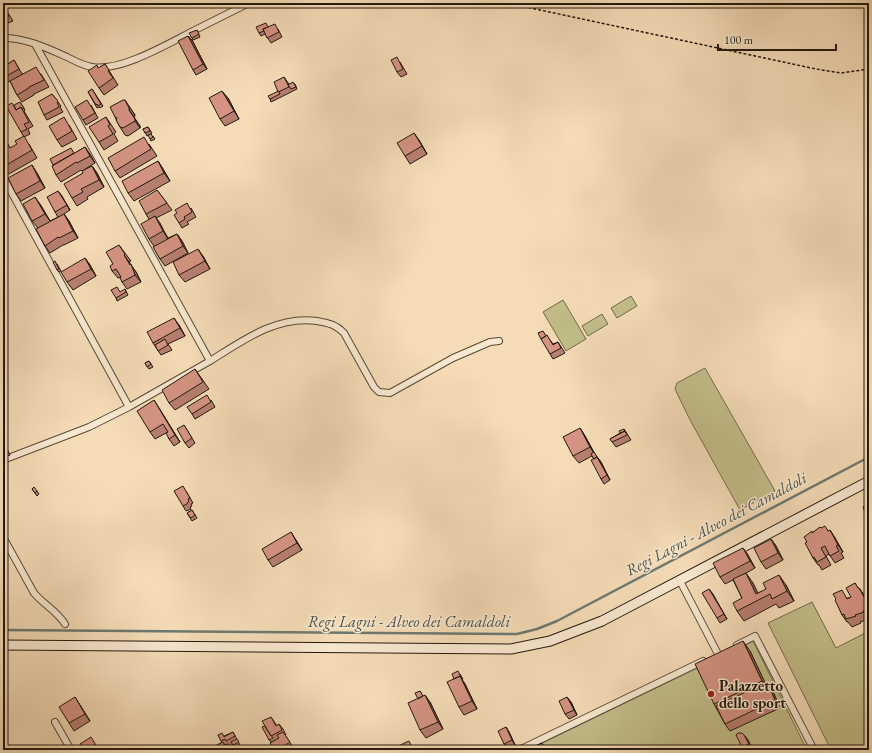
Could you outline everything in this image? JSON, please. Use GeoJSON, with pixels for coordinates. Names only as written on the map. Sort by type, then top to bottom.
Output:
{"type":"FeatureCollection","features":[{"type":"Feature","properties":{"kind":"street"},"geometry":{"type":"LineString","coordinates":[[3,38],[22,40],[92,67],[104,68],[120,65],[150,52],[249,3]]}},
{"type":"Feature","properties":{"kind":"street"},"geometry":{"type":"LineString","coordinates":[[35,44],[210,361]]}},
{"type":"Feature","properties":{"kind":"street"},"geometry":{"type":"LineString","coordinates":[[3,177],[129,407]]}},
{"type":"Feature","properties":{"kind":"street"},"geometry":{"type":"LineString","coordinates":[[3,460],[89,427],[129,407],[248,338],[279,323],[294,320],[311,320],[331,323],[338,327],[344,333],[374,387],[379,392],[384,394],[396,391],[453,358],[490,342],[499,341]]}},
{"type":"Feature","properties":{"kind":"street"},"geometry":{"type":"LineString","coordinates":[[3,645],[511,649],[550,641],[602,621],[869,481]]}},
{"type":"Feature","properties":{"kind":"street"},"geometry":{"type":"LineString","coordinates":[[3,537],[34,592],[39,599],[61,617],[65,624]]}},
{"type":"Feature","properties":{"kind":"street"},"geometry":{"type":"LineString","coordinates":[[680,581],[724,651]]}},
{"type":"Feature","properties":{"kind":"street"},"geometry":{"type":"LineString","coordinates":[[519,750],[755,636],[814,750]]}},
{"type":"Feature","properties":{"kind":"street"},"geometry":{"type":"LineString","coordinates":[[55,722],[71,750]]}},
{"type":"Feature","properties":{"kind":"path"},"geometry":{"type":"LineString","coordinates":[[514,3],[526,7],[816,69],[841,73],[869,69]]}},
{"type":"Feature","properties":{"kind":"shaded area"},"geometry":{"type":"Polygon","coordinates":[[[631,296],[637,306],[617,318],[611,308],[631,296]]]}},
{"type":"Feature","properties":{"kind":"shaded area"},"geometry":{"type":"Polygon","coordinates":[[[563,300],[586,339],[566,351],[543,312],[563,300]]]}},
{"type":"Feature","properties":{"kind":"shaded area"},"geometry":{"type":"Polygon","coordinates":[[[602,314],[608,324],[588,336],[582,326],[602,314]]]}},
{"type":"Feature","properties":{"kind":"shaded area"},"geometry":{"type":"Polygon","coordinates":[[[705,368],[775,491],[740,510],[689,418],[675,389],[677,383],[705,368]]]}},
{"type":"Feature","properties":{"kind":"shaded area"},"geometry":{"type":"Polygon","coordinates":[[[812,602],[836,648],[869,631],[869,748],[866,750],[831,750],[768,623],[812,602]]]}},
{"type":"Feature","properties":{"kind":"shaded area","name":"Palazzetto dello sport"},"geometry":{"type":"Polygon","coordinates":[[[753,641],[807,750],[535,750],[534,747],[753,641]]]}},
{"type":"Feature","properties":{"kind":"building"},"geometry":{"type":"Polygon","coordinates":[[[3,5],[9,16],[3,19],[3,5]]]}},
{"type":"Feature","properties":{"kind":"building"},"geometry":{"type":"Polygon","coordinates":[[[266,23],[268,27],[259,33],[256,27],[266,23]]]}},
{"type":"Feature","properties":{"kind":"building"},"geometry":{"type":"Polygon","coordinates":[[[275,24],[279,32],[267,38],[263,29],[275,24]]]}},
{"type":"Feature","properties":{"kind":"building"},"geometry":{"type":"Polygon","coordinates":[[[197,30],[199,34],[192,38],[189,33],[197,30]]]}},
{"type":"Feature","properties":{"kind":"building"},"geometry":{"type":"Polygon","coordinates":[[[188,36],[203,64],[193,70],[178,41],[188,36]]]}},
{"type":"Feature","properties":{"kind":"building"},"geometry":{"type":"Polygon","coordinates":[[[397,57],[403,69],[397,72],[391,60],[397,57]]]}},
{"type":"Feature","properties":{"kind":"building"},"geometry":{"type":"Polygon","coordinates":[[[14,60],[19,69],[3,78],[3,67],[14,60]]]}},
{"type":"Feature","properties":{"kind":"building"},"geometry":{"type":"Polygon","coordinates":[[[105,64],[113,78],[99,88],[88,71],[97,65],[98,68],[105,64]]]}},
{"type":"Feature","properties":{"kind":"building"},"geometry":{"type":"Polygon","coordinates":[[[36,67],[44,80],[17,95],[10,81],[36,67]]]}},
{"type":"Feature","properties":{"kind":"building"},"geometry":{"type":"Polygon","coordinates":[[[284,77],[289,87],[278,92],[274,82],[284,77]]]}},
{"type":"Feature","properties":{"kind":"building"},"geometry":{"type":"Polygon","coordinates":[[[293,82],[296,87],[291,89],[288,85],[293,82]]]}},
{"type":"Feature","properties":{"kind":"building"},"geometry":{"type":"Polygon","coordinates":[[[92,89],[101,104],[98,106],[88,92],[92,89]]]}},
{"type":"Feature","properties":{"kind":"building"},"geometry":{"type":"Polygon","coordinates":[[[222,91],[234,111],[220,119],[209,98],[222,91]]]}},
{"type":"Feature","properties":{"kind":"building"},"geometry":{"type":"Polygon","coordinates":[[[279,91],[280,94],[270,99],[268,96],[279,91]]]}},
{"type":"Feature","properties":{"kind":"building"},"geometry":{"type":"Polygon","coordinates":[[[52,94],[58,101],[59,107],[44,115],[38,102],[52,94]]]}},
{"type":"Feature","properties":{"kind":"building"},"geometry":{"type":"Polygon","coordinates":[[[87,100],[95,113],[83,120],[75,107],[87,100]]]}},
{"type":"Feature","properties":{"kind":"building"},"geometry":{"type":"Polygon","coordinates":[[[125,100],[135,121],[123,128],[120,127],[116,120],[117,118],[110,107],[125,100]]]}},
{"type":"Feature","properties":{"kind":"building"},"geometry":{"type":"Polygon","coordinates":[[[20,102],[24,108],[22,109],[21,107],[16,110],[14,105],[20,102]]]}},
{"type":"Feature","properties":{"kind":"building"},"geometry":{"type":"Polygon","coordinates":[[[12,103],[16,110],[21,107],[29,122],[24,124],[27,129],[21,132],[6,106],[12,103]]]}},
{"type":"Feature","properties":{"kind":"building"},"geometry":{"type":"Polygon","coordinates":[[[64,117],[72,131],[57,140],[49,126],[64,117]]]}},
{"type":"Feature","properties":{"kind":"building"},"geometry":{"type":"Polygon","coordinates":[[[106,117],[110,125],[108,126],[113,134],[99,142],[89,127],[106,117]]]}},
{"type":"Feature","properties":{"kind":"building"},"geometry":{"type":"Polygon","coordinates":[[[148,127],[150,131],[145,133],[143,129],[148,127]]]}},
{"type":"Feature","properties":{"kind":"building"},"geometry":{"type":"Polygon","coordinates":[[[414,133],[422,146],[405,156],[397,143],[414,133]]]}},
{"type":"Feature","properties":{"kind":"building"},"geometry":{"type":"Polygon","coordinates":[[[151,134],[153,137],[150,139],[148,135],[151,134]]]}},
{"type":"Feature","properties":{"kind":"building"},"geometry":{"type":"Polygon","coordinates":[[[24,136],[32,150],[3,167],[3,147],[8,144],[10,148],[17,144],[15,141],[24,136]]]}},
{"type":"Feature","properties":{"kind":"building"},"geometry":{"type":"Polygon","coordinates":[[[144,137],[151,149],[115,171],[108,158],[144,137]]]}},
{"type":"Feature","properties":{"kind":"building"},"geometry":{"type":"Polygon","coordinates":[[[85,147],[90,156],[77,163],[76,162],[56,175],[52,166],[85,147]]]}},
{"type":"Feature","properties":{"kind":"building"},"geometry":{"type":"Polygon","coordinates":[[[71,148],[74,153],[53,165],[50,159],[71,148]]]}},
{"type":"Feature","properties":{"kind":"building"},"geometry":{"type":"Polygon","coordinates":[[[158,161],[164,173],[128,193],[122,181],[158,161]]]}},
{"type":"Feature","properties":{"kind":"building"},"geometry":{"type":"Polygon","coordinates":[[[32,165],[40,181],[16,194],[8,178],[32,165]]]}},
{"type":"Feature","properties":{"kind":"building"},"geometry":{"type":"Polygon","coordinates":[[[92,166],[99,180],[81,189],[83,192],[72,198],[64,184],[83,173],[82,171],[92,166]]]}},
{"type":"Feature","properties":{"kind":"building"},"geometry":{"type":"Polygon","coordinates":[[[157,190],[167,203],[146,214],[139,201],[157,190]]]}},
{"type":"Feature","properties":{"kind":"building"},"geometry":{"type":"Polygon","coordinates":[[[58,191],[67,205],[55,212],[47,197],[58,191]]]}},
{"type":"Feature","properties":{"kind":"building"},"geometry":{"type":"Polygon","coordinates":[[[35,197],[45,214],[32,221],[23,204],[35,197]]]}},
{"type":"Feature","properties":{"kind":"building"},"geometry":{"type":"Polygon","coordinates":[[[187,203],[192,212],[184,217],[185,219],[179,223],[174,215],[177,213],[175,210],[187,203]]]}},
{"type":"Feature","properties":{"kind":"building"},"geometry":{"type":"Polygon","coordinates":[[[64,214],[73,231],[59,238],[58,237],[45,246],[36,229],[64,214]]]}},
{"type":"Feature","properties":{"kind":"building"},"geometry":{"type":"Polygon","coordinates":[[[155,216],[163,231],[149,239],[141,224],[155,216]]]}},
{"type":"Feature","properties":{"kind":"building"},"geometry":{"type":"Polygon","coordinates":[[[177,234],[183,246],[160,259],[153,247],[177,234]]]}},
{"type":"Feature","properties":{"kind":"building"},"geometry":{"type":"Polygon","coordinates":[[[119,245],[130,265],[131,264],[135,275],[122,282],[116,269],[112,271],[110,266],[113,264],[106,252],[119,245]]]}},
{"type":"Feature","properties":{"kind":"building"},"geometry":{"type":"Polygon","coordinates":[[[198,249],[205,261],[179,275],[173,262],[198,249]]]}},
{"type":"Feature","properties":{"kind":"building"},"geometry":{"type":"Polygon","coordinates":[[[85,258],[91,269],[67,282],[61,272],[85,258]]]}},
{"type":"Feature","properties":{"kind":"building"},"geometry":{"type":"Polygon","coordinates":[[[55,261],[59,269],[57,270],[53,262],[55,261]]]}},
{"type":"Feature","properties":{"kind":"building"},"geometry":{"type":"Polygon","coordinates":[[[117,287],[120,292],[125,289],[126,292],[116,298],[111,290],[117,287]]]}},
{"type":"Feature","properties":{"kind":"building"},"geometry":{"type":"Polygon","coordinates":[[[174,318],[180,328],[153,343],[147,332],[174,318]]]}},
{"type":"Feature","properties":{"kind":"building"},"geometry":{"type":"Polygon","coordinates":[[[543,331],[546,336],[541,339],[538,333],[543,331]]]}},
{"type":"Feature","properties":{"kind":"building"},"geometry":{"type":"Polygon","coordinates":[[[547,335],[553,345],[558,342],[561,348],[550,354],[541,339],[547,335]]]}},
{"type":"Feature","properties":{"kind":"building"},"geometry":{"type":"Polygon","coordinates":[[[165,339],[168,345],[158,351],[155,345],[165,339]]]}},
{"type":"Feature","properties":{"kind":"building"},"geometry":{"type":"Polygon","coordinates":[[[149,361],[151,364],[147,367],[145,363],[149,361]]]}},
{"type":"Feature","properties":{"kind":"building"},"geometry":{"type":"Polygon","coordinates":[[[195,369],[203,382],[169,403],[162,390],[195,369]]]}},
{"type":"Feature","properties":{"kind":"building"},"geometry":{"type":"Polygon","coordinates":[[[207,395],[211,402],[192,414],[187,407],[207,395]]]}},
{"type":"Feature","properties":{"kind":"building"},"geometry":{"type":"Polygon","coordinates":[[[154,400],[175,435],[169,439],[166,433],[168,432],[163,424],[150,432],[137,411],[154,400]]]}},
{"type":"Feature","properties":{"kind":"building"},"geometry":{"type":"Polygon","coordinates":[[[184,425],[192,438],[185,443],[177,429],[184,425]]]}},
{"type":"Feature","properties":{"kind":"building"},"geometry":{"type":"Polygon","coordinates":[[[580,428],[590,447],[573,456],[563,437],[580,428]]]}},
{"type":"Feature","properties":{"kind":"building"},"geometry":{"type":"Polygon","coordinates":[[[624,429],[625,431],[620,433],[619,431],[624,429]]]}},
{"type":"Feature","properties":{"kind":"building"},"geometry":{"type":"Polygon","coordinates":[[[625,431],[627,435],[612,442],[610,439],[625,431]]]}},
{"type":"Feature","properties":{"kind":"building"},"geometry":{"type":"Polygon","coordinates":[[[5,447],[7,451],[3,452],[3,448],[5,447]]]}},
{"type":"Feature","properties":{"kind":"building"},"geometry":{"type":"Polygon","coordinates":[[[594,452],[597,457],[594,459],[591,454],[594,452]]]}},
{"type":"Feature","properties":{"kind":"building"},"geometry":{"type":"Polygon","coordinates":[[[597,457],[607,475],[601,479],[591,460],[597,457]]]}},
{"type":"Feature","properties":{"kind":"building"},"geometry":{"type":"Polygon","coordinates":[[[183,486],[190,498],[188,499],[189,501],[187,504],[183,506],[174,491],[183,486]]]}},
{"type":"Feature","properties":{"kind":"building"},"geometry":{"type":"Polygon","coordinates":[[[34,487],[37,491],[35,493],[32,489],[34,487]]]}},
{"type":"Feature","properties":{"kind":"building"},"geometry":{"type":"Polygon","coordinates":[[[869,502],[869,523],[863,507],[869,502]]]}},
{"type":"Feature","properties":{"kind":"building"},"geometry":{"type":"Polygon","coordinates":[[[192,510],[195,515],[191,518],[187,513],[192,510]]]}},
{"type":"Feature","properties":{"kind":"building"},"geometry":{"type":"Polygon","coordinates":[[[825,526],[828,531],[830,530],[838,545],[836,546],[839,551],[830,556],[825,546],[821,548],[826,557],[817,562],[814,557],[813,558],[805,543],[807,542],[804,537],[812,531],[812,533],[820,527],[825,526]]]}},
{"type":"Feature","properties":{"kind":"building"},"geometry":{"type":"Polygon","coordinates":[[[291,532],[297,543],[268,560],[262,549],[291,532]]]}},
{"type":"Feature","properties":{"kind":"building"},"geometry":{"type":"Polygon","coordinates":[[[771,539],[778,553],[761,562],[754,548],[771,539]]]}},
{"type":"Feature","properties":{"kind":"building"},"geometry":{"type":"Polygon","coordinates":[[[743,548],[750,561],[720,577],[713,563],[743,548]]]}},
{"type":"Feature","properties":{"kind":"building"},"geometry":{"type":"Polygon","coordinates":[[[746,573],[756,594],[766,589],[763,583],[779,575],[787,591],[772,599],[770,594],[737,611],[733,603],[742,598],[733,579],[746,573]]]}},
{"type":"Feature","properties":{"kind":"building"},"geometry":{"type":"Polygon","coordinates":[[[855,583],[867,602],[865,603],[868,608],[863,611],[864,612],[855,615],[856,616],[846,619],[844,614],[842,615],[833,594],[842,590],[847,599],[851,597],[846,588],[855,583]]]}},
{"type":"Feature","properties":{"kind":"building"},"geometry":{"type":"Polygon","coordinates":[[[709,589],[724,614],[717,618],[702,593],[709,589]]]}},
{"type":"Feature","properties":{"kind":"building"},"geometry":{"type":"Polygon","coordinates":[[[743,641],[762,681],[714,704],[695,664],[743,641]]]}},
{"type":"Feature","properties":{"kind":"building"},"geometry":{"type":"Polygon","coordinates":[[[458,671],[461,677],[460,676],[454,679],[452,674],[458,671]]]}},
{"type":"Feature","properties":{"kind":"building"},"geometry":{"type":"Polygon","coordinates":[[[460,676],[472,701],[459,707],[447,682],[460,676]]]}},
{"type":"Feature","properties":{"kind":"building"},"geometry":{"type":"Polygon","coordinates":[[[767,682],[775,700],[725,724],[716,706],[767,682]]]}},
{"type":"Feature","properties":{"kind":"building"},"geometry":{"type":"Polygon","coordinates":[[[420,691],[423,696],[418,699],[415,693],[420,691]]]}},
{"type":"Feature","properties":{"kind":"building"},"geometry":{"type":"Polygon","coordinates":[[[425,695],[438,722],[420,730],[408,703],[425,695]]]}},
{"type":"Feature","properties":{"kind":"building"},"geometry":{"type":"Polygon","coordinates":[[[75,697],[85,714],[69,723],[59,707],[75,697]]]}},
{"type":"Feature","properties":{"kind":"building"},"geometry":{"type":"Polygon","coordinates":[[[567,697],[574,710],[565,714],[559,701],[567,697]]]}},
{"type":"Feature","properties":{"kind":"building"},"geometry":{"type":"Polygon","coordinates":[[[271,717],[276,726],[279,724],[282,730],[271,736],[262,721],[271,717]]]}},
{"type":"Feature","properties":{"kind":"building"},"geometry":{"type":"Polygon","coordinates":[[[265,726],[273,738],[269,740],[262,727],[265,726]]]}},
{"type":"Feature","properties":{"kind":"building"},"geometry":{"type":"Polygon","coordinates":[[[506,727],[512,740],[504,744],[498,731],[506,727]]]}},
{"type":"Feature","properties":{"kind":"building"},"geometry":{"type":"Polygon","coordinates":[[[233,732],[235,736],[226,741],[225,739],[221,741],[218,735],[222,733],[224,737],[233,732]]]}},
{"type":"Feature","properties":{"kind":"building"},"geometry":{"type":"Polygon","coordinates":[[[283,732],[290,742],[278,750],[275,750],[270,743],[279,738],[277,735],[283,732]]]}},
{"type":"Feature","properties":{"kind":"building"},"geometry":{"type":"Polygon","coordinates":[[[738,733],[742,733],[744,735],[749,744],[742,747],[736,735],[738,733]]]}},
{"type":"Feature","properties":{"kind":"building"},"geometry":{"type":"Polygon","coordinates":[[[91,737],[99,750],[84,750],[80,744],[91,737]]]}},
{"type":"Feature","properties":{"kind":"building"},"geometry":{"type":"Polygon","coordinates":[[[237,739],[239,742],[233,745],[231,742],[237,739]]]}},
{"type":"Feature","properties":{"kind":"building"},"geometry":{"type":"Polygon","coordinates":[[[409,741],[413,749],[394,750],[394,748],[409,741]]]}},
{"type":"Feature","properties":{"kind":"building"},"geometry":{"type":"Polygon","coordinates":[[[223,742],[227,749],[226,750],[210,750],[216,747],[215,746],[223,742]]]}},
{"type":"Feature","properties":{"kind":"building"},"geometry":{"type":"Polygon","coordinates":[[[542,743],[546,750],[534,750],[533,747],[542,743]]]}},
{"type":"Feature","properties":{"kind":"building"},"geometry":{"type":"Polygon","coordinates":[[[205,745],[206,747],[199,750],[199,748],[205,745]]]}},
{"type":"Feature","properties":{"kind":"building"},"geometry":{"type":"Polygon","coordinates":[[[290,745],[292,749],[283,750],[290,745]]]}},
{"type":"Feature","properties":{"kind":"building"},"geometry":{"type":"Polygon","coordinates":[[[869,746],[869,750],[861,750],[869,746]]]}},
{"type":"Feature","properties":{"kind":"waterway","name":"Regi Lagni - Alveo dei Camaldoli"},"geometry":{"type":"LineString","coordinates":[[3,630],[517,634],[537,629],[557,621],[869,457]]}},
{"type":"Feature","properties":{"kind":"place","name":"Palazzetto dello sport"},"geometry":{"type":"Point","coordinates":[711,694]}}]}
